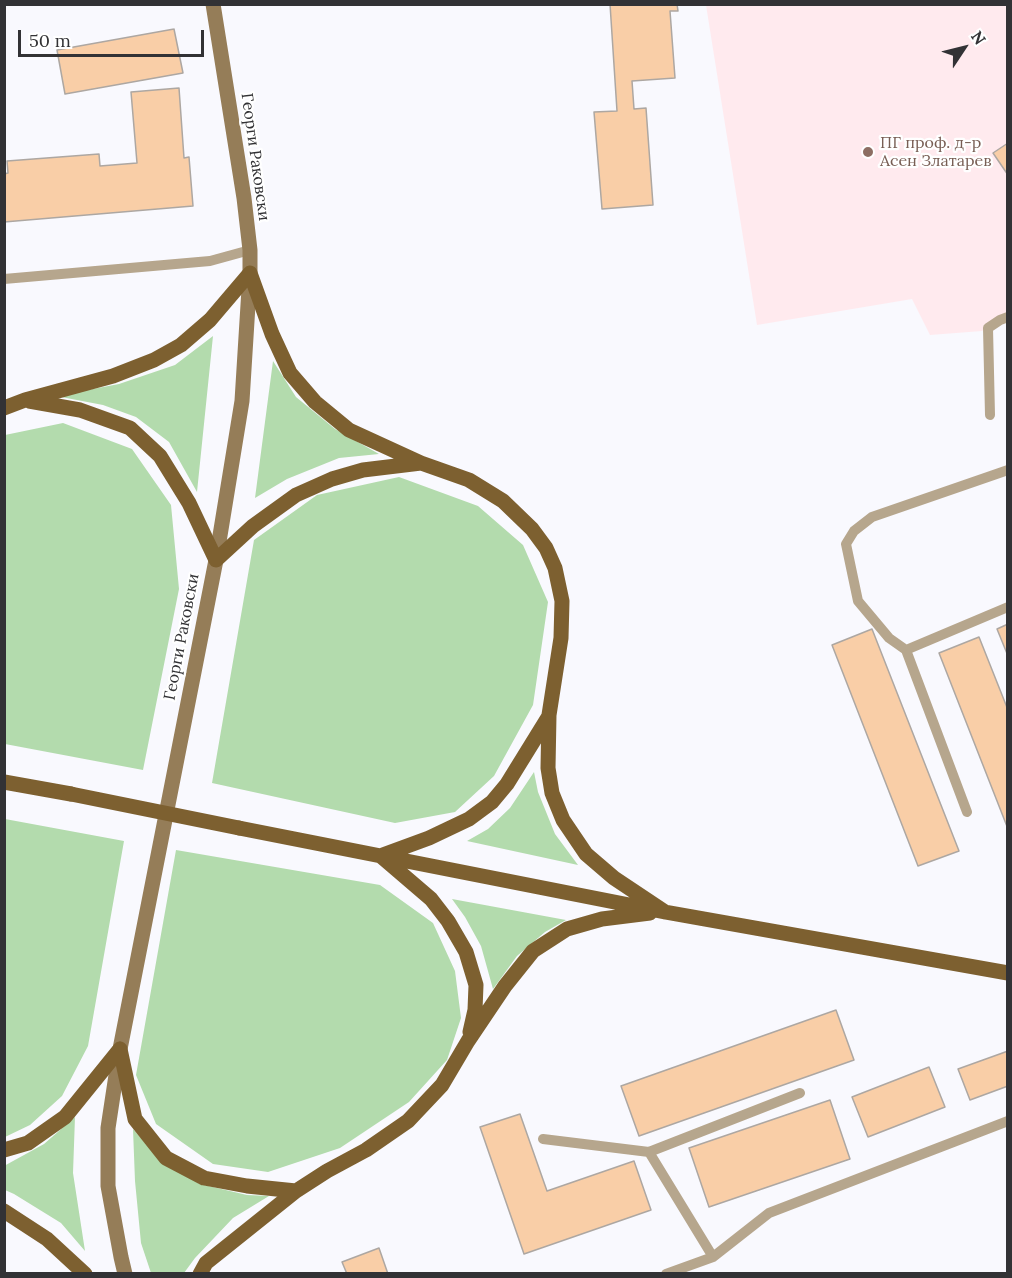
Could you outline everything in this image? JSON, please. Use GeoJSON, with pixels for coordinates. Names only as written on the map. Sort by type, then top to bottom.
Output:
{"type":"FeatureCollection","features":[{"type":"Feature","properties":{"kind":"main road"},"geometry":{"type":"LineString","coordinates":[[4,408],[113,376],[154,360],[181,345],[210,320],[250,273],[272,334],[290,373],[315,402],[349,430],[422,463],[469,480],[503,501],[532,528],[546,548],[555,568],[562,601],[561,638],[549,715],[548,768],[552,793],[563,820],[586,854],[614,878],[665,912]]}},
{"type":"Feature","properties":{"kind":"main road"},"geometry":{"type":"LineString","coordinates":[[25,400],[80,410],[130,428],[160,456],[189,503],[216,560],[253,526],[296,495],[332,479],[363,470],[422,463]]}},
{"type":"Feature","properties":{"kind":"main road"},"geometry":{"type":"LineString","coordinates":[[380,856],[429,838],[470,819],[492,802],[507,784],[549,715]]}},
{"type":"Feature","properties":{"kind":"main road"},"geometry":{"type":"LineString","coordinates":[[4,782],[665,912],[1008,973]]}},
{"type":"Feature","properties":{"kind":"main road"},"geometry":{"type":"LineString","coordinates":[[380,856],[430,899],[448,921],[466,952],[476,986],[475,1010],[468,1041]]}},
{"type":"Feature","properties":{"kind":"main road"},"geometry":{"type":"LineString","coordinates":[[200,1274],[206,1263],[296,1191],[366,1150],[408,1120],[442,1085],[505,986],[533,951],[567,929],[602,919],[665,912]]}},
{"type":"Feature","properties":{"kind":"main road"},"geometry":{"type":"LineString","coordinates":[[4,1150],[28,1143],[65,1117],[120,1049]]}},
{"type":"Feature","properties":{"kind":"main road"},"geometry":{"type":"LineString","coordinates":[[120,1049],[135,1119],[166,1158],[204,1178],[247,1186],[296,1191]]}},
{"type":"Feature","properties":{"kind":"main road"},"geometry":{"type":"LineString","coordinates":[[4,1211],[47,1239],[85,1274]]}},
{"type":"Feature","properties":{"kind":"street","name":"Георги Раковски"},"geometry":{"type":"LineString","coordinates":[[125,1274],[108,1186],[108,1128],[120,1049],[216,560],[242,401],[250,250],[244,198],[213,4]]}},
{"type":"Feature","properties":{"kind":"lane"},"geometry":{"type":"LineString","coordinates":[[4,279],[210,261],[250,250]]}},
{"type":"Feature","properties":{"kind":"lane"},"geometry":{"type":"LineString","coordinates":[[990,415],[987,328],[1008,317]]}},
{"type":"Feature","properties":{"kind":"lane"},"geometry":{"type":"LineString","coordinates":[[967,812],[906,650],[889,638],[858,602],[846,544],[854,531],[872,517],[1008,470]]}},
{"type":"Feature","properties":{"kind":"lane"},"geometry":{"type":"LineString","coordinates":[[906,650],[1008,607]]}},
{"type":"Feature","properties":{"kind":"lane"},"geometry":{"type":"LineString","coordinates":[[543,1139],[649,1152],[800,1093]]}},
{"type":"Feature","properties":{"kind":"lane"},"geometry":{"type":"LineString","coordinates":[[666,1274],[713,1257],[768,1213],[1008,1121]]}},
{"type":"Feature","properties":{"kind":"lane"},"geometry":{"type":"LineString","coordinates":[[649,1152],[713,1257]]}},
{"type":"Feature","properties":{"kind":"shaded area","name":"ПГ проф. д-р Асен Златарев"},"geometry":{"type":"Polygon","coordinates":[[[706,5],[1007,5],[1007,313],[982,331],[930,335],[912,299],[757,325],[706,5]]]}},
{"type":"Feature","properties":{"kind":"green space"},"geometry":{"type":"Polygon","coordinates":[[[213,336],[197,492],[169,442],[136,417],[103,405],[56,396],[119,384],[175,365],[213,336]]]}},
{"type":"Feature","properties":{"kind":"green space"},"geometry":{"type":"Polygon","coordinates":[[[273,361],[296,397],[335,429],[379,454],[339,458],[287,479],[255,498],[273,361]]]}},
{"type":"Feature","properties":{"kind":"green space"},"geometry":{"type":"Polygon","coordinates":[[[63,423],[132,449],[171,505],[179,589],[143,770],[5,744],[5,435],[63,423]]]}},
{"type":"Feature","properties":{"kind":"green space"},"geometry":{"type":"Polygon","coordinates":[[[399,477],[478,506],[523,545],[548,602],[533,705],[494,776],[455,812],[395,823],[212,783],[254,540],[317,495],[399,477]]]}},
{"type":"Feature","properties":{"kind":"green space"},"geometry":{"type":"Polygon","coordinates":[[[534,772],[538,792],[555,834],[578,865],[467,841],[488,829],[510,808],[534,772]]]}},
{"type":"Feature","properties":{"kind":"green space"},"geometry":{"type":"Polygon","coordinates":[[[5,819],[124,841],[88,1046],[62,1096],[30,1125],[5,1137],[5,819]]]}},
{"type":"Feature","properties":{"kind":"green space"},"geometry":{"type":"Polygon","coordinates":[[[176,850],[380,885],[433,923],[455,971],[461,1018],[447,1060],[409,1102],[340,1148],[268,1172],[213,1164],[156,1124],[136,1075],[176,850]]]}},
{"type":"Feature","properties":{"kind":"green space"},"geometry":{"type":"Polygon","coordinates":[[[452,899],[566,920],[545,932],[517,956],[493,989],[481,946],[452,899]]]}},
{"type":"Feature","properties":{"kind":"green space"},"geometry":{"type":"Polygon","coordinates":[[[75,1117],[73,1173],[85,1251],[61,1223],[5,1190],[4,1166],[44,1144],[75,1117]]]}},
{"type":"Feature","properties":{"kind":"green space"},"geometry":{"type":"Polygon","coordinates":[[[133,1129],[160,1160],[200,1184],[247,1195],[269,1196],[233,1218],[184,1273],[151,1273],[141,1243],[133,1129]]]}},
{"type":"Feature","properties":{"kind":"building"},"geometry":{"type":"Polygon","coordinates":[[[610,4],[677,4],[678,11],[670,11],[675,78],[632,81],[634,109],[646,108],[653,205],[602,209],[594,112],[617,111],[610,4]]]}},
{"type":"Feature","properties":{"kind":"building"},"geometry":{"type":"Polygon","coordinates":[[[174,29],[183,73],[65,94],[57,50],[174,29]]]}},
{"type":"Feature","properties":{"kind":"building"},"geometry":{"type":"Polygon","coordinates":[[[179,88],[184,158],[189,157],[193,206],[4,222],[4,174],[8,173],[7,161],[99,154],[100,166],[137,163],[131,92],[179,88]]]}},
{"type":"Feature","properties":{"kind":"building"},"geometry":{"type":"Polygon","coordinates":[[[1008,143],[1008,175],[993,153],[1008,143]]]}},
{"type":"Feature","properties":{"kind":"building"},"geometry":{"type":"Polygon","coordinates":[[[1008,624],[1008,656],[997,629],[1008,624]]]}},
{"type":"Feature","properties":{"kind":"building"},"geometry":{"type":"Polygon","coordinates":[[[872,629],[959,851],[918,866],[832,645],[872,629]]]}},
{"type":"Feature","properties":{"kind":"building"},"geometry":{"type":"Polygon","coordinates":[[[979,637],[1008,710],[1008,829],[939,653],[979,637]]]}},
{"type":"Feature","properties":{"kind":"building"},"geometry":{"type":"Polygon","coordinates":[[[836,1010],[854,1060],[639,1136],[621,1086],[836,1010]]]}},
{"type":"Feature","properties":{"kind":"building"},"geometry":{"type":"Polygon","coordinates":[[[1008,1051],[1008,1086],[970,1100],[958,1069],[1008,1051]]]}},
{"type":"Feature","properties":{"kind":"building"},"geometry":{"type":"Polygon","coordinates":[[[929,1067],[945,1107],[868,1137],[852,1097],[929,1067]]]}},
{"type":"Feature","properties":{"kind":"building"},"geometry":{"type":"Polygon","coordinates":[[[830,1100],[850,1159],[709,1207],[689,1148],[830,1100]]]}},
{"type":"Feature","properties":{"kind":"building"},"geometry":{"type":"Polygon","coordinates":[[[520,1114],[547,1191],[634,1161],[651,1210],[524,1254],[480,1127],[520,1114]]]}},
{"type":"Feature","properties":{"kind":"building"},"geometry":{"type":"Polygon","coordinates":[[[379,1248],[388,1274],[347,1274],[342,1262],[379,1248]]]}},
{"type":"Feature","properties":{"kind":"place","name":"ПГ проф. д-р Асен Златарев"},"geometry":{"type":"Point","coordinates":[868,152]}}]}
